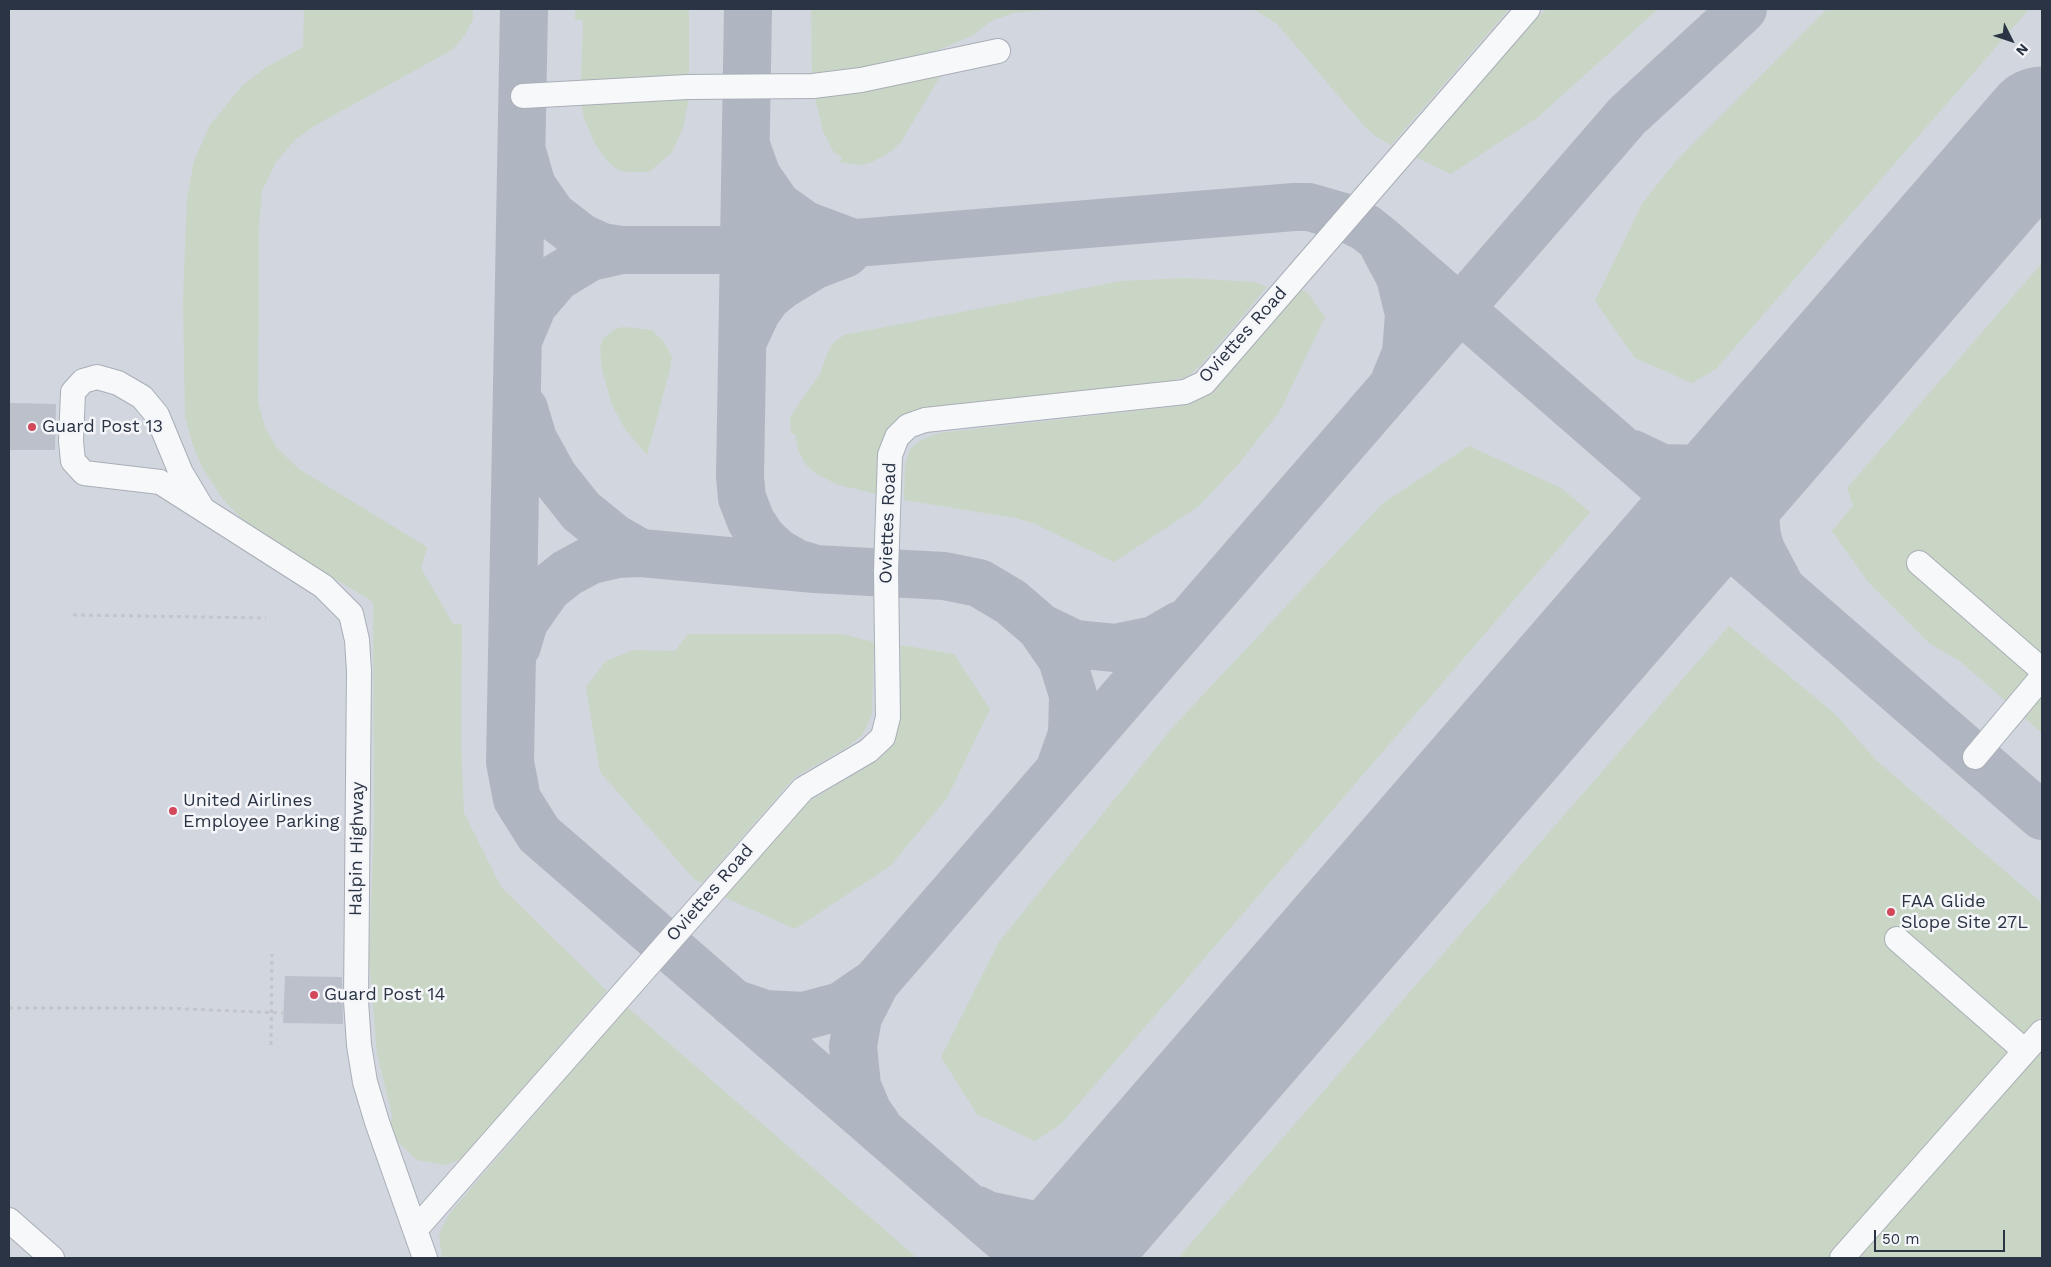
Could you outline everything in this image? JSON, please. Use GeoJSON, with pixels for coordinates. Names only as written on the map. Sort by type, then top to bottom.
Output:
{"type":"FeatureCollection","features":[{"type":"Feature","properties":{"kind":"lane","name":"Oviettes Road"},"geometry":{"type":"LineString","coordinates":[[415,1230],[803,789],[868,751],[883,738],[888,717],[886,571],[890,455],[897,438],[908,426],[925,420],[1185,392],[1204,383],[1528,9]]}},
{"type":"Feature","properties":{"kind":"lane"},"geometry":{"type":"LineString","coordinates":[[523,96],[687,87],[813,86],[861,80],[998,51]]}},
{"type":"Feature","properties":{"kind":"lane","name":"Halpin Highway"},"geometry":{"type":"LineString","coordinates":[[202,508],[180,474],[157,415],[142,397],[118,383],[97,377],[83,380],[73,392],[71,441],[74,461],[84,473],[160,482],[323,586],[351,614],[357,640],[359,671],[356,1001],[360,1045],[368,1090],[425,1258]]}},
{"type":"Feature","properties":{"kind":"lane"},"geometry":{"type":"LineString","coordinates":[[1919,563],[2042,670]]}},
{"type":"Feature","properties":{"kind":"lane"},"geometry":{"type":"LineString","coordinates":[[1975,757],[2042,677]]}},
{"type":"Feature","properties":{"kind":"lane"},"geometry":{"type":"LineString","coordinates":[[1897,939],[2026,1051]]}},
{"type":"Feature","properties":{"kind":"lane"},"geometry":{"type":"LineString","coordinates":[[1842,1258],[2042,1032]]}},
{"type":"Feature","properties":{"kind":"lane"},"geometry":{"type":"LineString","coordinates":[[9,1220],[52,1258]]}},
{"type":"Feature","properties":{"kind":"path"},"geometry":{"type":"LineString","coordinates":[[74,615],[266,618]]}},
{"type":"Feature","properties":{"kind":"path"},"geometry":{"type":"LineString","coordinates":[[271,1045],[272,954]]}},
{"type":"Feature","properties":{"kind":"path"},"geometry":{"type":"LineString","coordinates":[[9,1008],[162,1008],[284,1013]]}},
{"type":"Feature","properties":{"kind":"shaded area"},"geometry":{"type":"Polygon","coordinates":[[[9,9],[2042,9],[2042,1258],[9,1258],[9,9]]]}},
{"type":"Feature","properties":{"kind":"green space"},"geometry":{"type":"Polygon","coordinates":[[[270,9],[473,9],[473,19],[465,35],[452,50],[314,126],[295,140],[276,162],[262,191],[259,226],[258,402],[265,427],[276,447],[299,469],[427,547],[421,568],[453,624],[462,624],[461,740],[464,813],[501,887],[607,991],[461,1159],[445,1165],[417,1160],[398,1142],[388,1121],[393,1119],[377,1054],[369,960],[374,823],[373,602],[259,533],[241,518],[222,498],[203,469],[193,446],[185,416],[183,301],[187,198],[194,161],[210,125],[242,86],[265,68],[303,47],[304,10],[270,9]]]}},
{"type":"Feature","properties":{"kind":"green space"},"geometry":{"type":"Polygon","coordinates":[[[575,9],[689,9],[689,77],[581,83],[583,20],[575,19],[575,9]]]}},
{"type":"Feature","properties":{"kind":"green space"},"geometry":{"type":"Polygon","coordinates":[[[811,9],[1062,9],[1013,13],[991,21],[973,35],[929,54],[856,71],[812,75],[811,9]]]}},
{"type":"Feature","properties":{"kind":"green space"},"geometry":{"type":"Polygon","coordinates":[[[1253,9],[1509,9],[1391,145],[1375,136],[1365,127],[1277,24],[1253,9]]]}},
{"type":"Feature","properties":{"kind":"green space"},"geometry":{"type":"Polygon","coordinates":[[[1547,9],[1658,9],[1538,117],[1451,174],[1415,157],[1531,23],[1547,9]]]}},
{"type":"Feature","properties":{"kind":"green space"},"geometry":{"type":"Polygon","coordinates":[[[1827,9],[2029,9],[1716,369],[1692,383],[1635,358],[1595,301],[1642,204],[1675,162],[1827,9]]]}},
{"type":"Feature","properties":{"kind":"green space"},"geometry":{"type":"Polygon","coordinates":[[[942,73],[901,142],[892,151],[870,163],[859,165],[840,162],[842,158],[833,151],[823,131],[815,97],[942,73]]]}},
{"type":"Feature","properties":{"kind":"green space"},"geometry":{"type":"Polygon","coordinates":[[[689,97],[683,128],[672,152],[649,172],[618,170],[607,161],[595,144],[584,118],[581,103],[689,97]]]}},
{"type":"Feature","properties":{"kind":"green space"},"geometry":{"type":"Polygon","coordinates":[[[2042,263],[2042,733],[1961,662],[1929,643],[1868,582],[1832,531],[1853,506],[1847,488],[2042,263]]]}},
{"type":"Feature","properties":{"kind":"green space"},"geometry":{"type":"Polygon","coordinates":[[[1186,278],[1254,282],[1267,287],[1201,365],[1187,377],[1169,381],[917,409],[895,421],[886,430],[881,445],[877,494],[839,485],[818,475],[806,465],[798,450],[795,434],[791,434],[790,417],[821,372],[833,343],[844,335],[1121,281],[1186,278]]]}},
{"type":"Feature","properties":{"kind":"green space"},"geometry":{"type":"Polygon","coordinates":[[[1300,290],[1307,292],[1325,317],[1280,411],[1240,462],[1199,506],[1114,562],[1033,523],[1015,518],[904,500],[905,465],[910,449],[921,440],[939,433],[1188,405],[1206,396],[1300,290]]]}},
{"type":"Feature","properties":{"kind":"green space"},"geometry":{"type":"Polygon","coordinates":[[[623,327],[652,330],[663,341],[672,356],[647,455],[625,429],[612,405],[602,370],[600,348],[603,339],[613,330],[623,327]]]}},
{"type":"Feature","properties":{"kind":"green space"},"geometry":{"type":"Polygon","coordinates":[[[1469,446],[1561,488],[1590,512],[1061,1124],[1035,1141],[977,1114],[941,1057],[999,942],[1173,727],[1382,504],[1469,446]]]}},
{"type":"Feature","properties":{"kind":"green space"},"geometry":{"type":"Polygon","coordinates":[[[1729,626],[1836,715],[1876,760],[2042,903],[2042,1258],[1178,1258],[1729,626]]]}},
{"type":"Feature","properties":{"kind":"green space"},"geometry":{"type":"Polygon","coordinates":[[[688,634],[841,634],[874,642],[872,714],[863,734],[849,746],[795,777],[702,883],[695,880],[600,772],[586,687],[606,661],[634,650],[675,651],[688,634]]]}},
{"type":"Feature","properties":{"kind":"green space"},"geometry":{"type":"Polygon","coordinates":[[[901,645],[954,654],[990,709],[947,798],[890,866],[795,929],[724,897],[808,802],[879,759],[888,750],[898,728],[901,645]]]}},
{"type":"Feature","properties":{"kind":"green space"},"geometry":{"type":"Polygon","coordinates":[[[627,1007],[917,1258],[442,1258],[439,1234],[449,1214],[627,1007]]]}},
{"type":"Feature","properties":{"kind":"building","name":"Guard Post 13"},"geometry":{"type":"Polygon","coordinates":[[[9,403],[56,404],[55,450],[9,450],[9,403]]]}},
{"type":"Feature","properties":{"kind":"building","name":"Guard Post 14"},"geometry":{"type":"Polygon","coordinates":[[[285,976],[342,977],[343,1024],[283,1023],[285,976]]]}},
{"type":"Feature","properties":{"kind":"taxiway"},"geometry":{"type":"LineString","coordinates":[[524,9],[510,762],[517,799],[539,834],[1027,1258]]}},
{"type":"Feature","properties":{"kind":"taxiway"},"geometry":{"type":"LineString","coordinates":[[748,9],[740,477],[742,498],[751,521],[762,538],[777,552],[796,563],[810,567]]}},
{"type":"Feature","properties":{"kind":"taxiway"},"geometry":{"type":"LineString","coordinates":[[877,1125],[868,1112],[857,1086],[853,1046],[858,1017],[876,982],[1627,116],[1743,9]]}},
{"type":"Feature","properties":{"kind":"taxiway"},"geometry":{"type":"LineString","coordinates":[[747,148],[757,176],[777,205],[805,225],[848,241]]}},
{"type":"Feature","properties":{"kind":"taxiway"},"geometry":{"type":"LineString","coordinates":[[522,151],[532,186],[552,215],[582,238],[602,247],[621,250],[744,250],[856,243],[1294,207],[1309,207],[1347,218],[1366,228],[1380,239],[2042,816]]}},
{"type":"Feature","properties":{"kind":"taxiway"},"geometry":{"type":"LineString","coordinates":[[1384,247],[1400,277],[1409,314],[1406,353],[1395,380]]}},
{"type":"Feature","properties":{"kind":"taxiway"},"geometry":{"type":"LineString","coordinates":[[520,336],[533,305],[557,277],[590,257],[621,250]]}},
{"type":"Feature","properties":{"kind":"taxiway"},"geometry":{"type":"LineString","coordinates":[[743,341],[756,313],[767,297],[782,285],[815,265],[846,253]]}},
{"type":"Feature","properties":{"kind":"taxiway"},"geometry":{"type":"LineString","coordinates":[[524,409],[533,439],[554,477],[581,511],[613,537],[641,553]]}},
{"type":"Feature","properties":{"kind":"taxiway"},"geometry":{"type":"LineString","coordinates":[[1633,454],[1662,468],[1706,469],[1748,455],[1782,427]]}},
{"type":"Feature","properties":{"kind":"taxiway"},"geometry":{"type":"LineString","coordinates":[[1778,582],[1761,550],[1757,536],[1754,507],[1758,479],[1767,452],[1781,428]]}},
{"type":"Feature","properties":{"kind":"taxiway"},"geometry":{"type":"LineString","coordinates":[[517,646],[524,622],[548,588],[567,573],[591,560],[617,554],[641,553],[815,569],[944,576],[979,583],[1011,602],[1040,627],[1062,659],[1073,695],[1072,734],[1061,765]]}},
{"type":"Feature","properties":{"kind":"taxiway"},"geometry":{"type":"LineString","coordinates":[[1040,627],[1075,644],[1115,648],[1154,640],[1180,625]]}},
{"type":"Feature","properties":{"kind":"taxiway"},"geometry":{"type":"LineString","coordinates":[[733,1003],[765,1014],[804,1016],[841,1006],[876,982]]}},
{"type":"Feature","properties":{"kind":"taxiway"},"geometry":{"type":"LineString","coordinates":[[977,1210],[987,1215],[1039,1226],[1078,1216],[1115,1198]]}},
{"type":"Feature","properties":{"kind":"taxiway"},"geometry":{"type":"LineString","coordinates":[[1097,1258],[1098,1235],[1115,1198]]}},
{"type":"Feature","properties":{"kind":"runway"},"geometry":{"type":"LineString","coordinates":[[1062,1258],[2042,126]]}},
{"type":"Feature","properties":{"kind":"place","name":"Guard Post 13"},"geometry":{"type":"Point","coordinates":[32,427]}},
{"type":"Feature","properties":{"kind":"place","name":"United Airlines Employee Parking"},"geometry":{"type":"Point","coordinates":[173,811]}},
{"type":"Feature","properties":{"kind":"place","name":"FAA Glide Slope Site 27L"},"geometry":{"type":"Point","coordinates":[1891,912]}},
{"type":"Feature","properties":{"kind":"place","name":"Guard Post 14"},"geometry":{"type":"Point","coordinates":[314,995]}}]}
